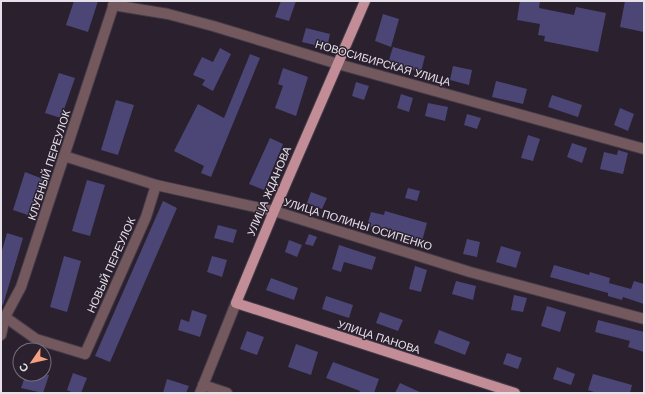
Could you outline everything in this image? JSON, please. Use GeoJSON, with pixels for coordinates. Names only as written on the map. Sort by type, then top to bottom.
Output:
{"type":"FeatureCollection","features":[{"type":"Feature","properties":{"kind":"main road","name":"УЛИЦА ЖДАНОВА"},"geometry":{"type":"LineString","coordinates":[[236,303],[365,1]]}},
{"type":"Feature","properties":{"kind":"main road","name":"УЛИЦА ПАНОВА"},"geometry":{"type":"LineString","coordinates":[[236,303],[515,393]]}},
{"type":"Feature","properties":{"kind":"street","name":"НОВОСИБИРСКАЯ УЛИЦА"},"geometry":{"type":"LineString","coordinates":[[114,3],[168,14],[213,26],[338,64],[644,149]]}},
{"type":"Feature","properties":{"kind":"street","name":"КЛУБНЫЙ ПЕРЕУЛОК"},"geometry":{"type":"LineString","coordinates":[[1,335],[5,317],[21,287],[114,3]]}},
{"type":"Feature","properties":{"kind":"street","name":"УЛИЦА ПОЛИНЫ ОСИПЕНКО"},"geometry":{"type":"LineString","coordinates":[[64,156],[156,185],[274,211],[470,272],[644,319]]}},
{"type":"Feature","properties":{"kind":"street","name":"НОВЫЙ ПЕРЕУЛОК"},"geometry":{"type":"LineString","coordinates":[[5,317],[36,339],[85,354],[146,218],[156,185]]}},
{"type":"Feature","properties":{"kind":"street","name":"УЛИЦА ЖДАНОВА"},"geometry":{"type":"LineString","coordinates":[[202,389],[236,303]]}},
{"type":"Feature","properties":{"kind":"street"},"geometry":{"type":"LineString","coordinates":[[202,389],[227,393]]}},
{"type":"Feature","properties":{"kind":"building"},"geometry":{"type":"Polygon","coordinates":[[[74,1],[98,1],[88,32],[66,25],[74,1]]]}},
{"type":"Feature","properties":{"kind":"building"},"geometry":{"type":"Polygon","coordinates":[[[281,1],[296,1],[289,21],[275,17],[281,1]]]}},
{"type":"Feature","properties":{"kind":"building"},"geometry":{"type":"Polygon","coordinates":[[[520,1],[540,1],[539,8],[574,15],[576,7],[606,13],[598,52],[544,41],[545,36],[538,35],[540,24],[517,20],[520,1]]]}},
{"type":"Feature","properties":{"kind":"building"},"geometry":{"type":"Polygon","coordinates":[[[625,1],[644,1],[644,32],[620,27],[625,1]]]}},
{"type":"Feature","properties":{"kind":"building"},"geometry":{"type":"Polygon","coordinates":[[[383,14],[399,19],[391,47],[375,41],[383,14]]]}},
{"type":"Feature","properties":{"kind":"building"},"geometry":{"type":"Polygon","coordinates":[[[306,28],[330,34],[327,48],[302,42],[306,28]]]}},
{"type":"Feature","properties":{"kind":"building"},"geometry":{"type":"Polygon","coordinates":[[[393,47],[425,56],[421,72],[388,63],[393,47]]]}},
{"type":"Feature","properties":{"kind":"building"},"geometry":{"type":"Polygon","coordinates":[[[220,48],[231,54],[213,91],[202,85],[205,80],[193,75],[202,57],[213,62],[220,48]]]}},
{"type":"Feature","properties":{"kind":"building"},"geometry":{"type":"Polygon","coordinates":[[[250,54],[260,58],[211,177],[201,173],[204,166],[174,151],[198,104],[224,118],[250,54]]]}},
{"type":"Feature","properties":{"kind":"building"},"geometry":{"type":"Polygon","coordinates":[[[453,66],[472,70],[469,85],[450,80],[453,66]]]}},
{"type":"Feature","properties":{"kind":"building"},"geometry":{"type":"Polygon","coordinates":[[[283,68],[308,77],[296,116],[275,108],[283,86],[278,84],[283,68]]]}},
{"type":"Feature","properties":{"kind":"building"},"geometry":{"type":"Polygon","coordinates":[[[59,73],[75,78],[61,118],[45,113],[59,73]]]}},
{"type":"Feature","properties":{"kind":"building"},"geometry":{"type":"Polygon","coordinates":[[[496,81],[527,89],[523,104],[492,97],[496,81]]]}},
{"type":"Feature","properties":{"kind":"building"},"geometry":{"type":"Polygon","coordinates":[[[356,82],[369,86],[364,100],[352,96],[356,82]]]}},
{"type":"Feature","properties":{"kind":"building"},"geometry":{"type":"Polygon","coordinates":[[[401,94],[413,98],[409,112],[397,108],[401,94]]]}},
{"type":"Feature","properties":{"kind":"building"},"geometry":{"type":"Polygon","coordinates":[[[552,95],[582,105],[578,117],[548,107],[552,95]]]}},
{"type":"Feature","properties":{"kind":"building"},"geometry":{"type":"Polygon","coordinates":[[[116,100],[134,105],[118,155],[101,150],[116,100]]]}},
{"type":"Feature","properties":{"kind":"building"},"geometry":{"type":"Polygon","coordinates":[[[428,103],[448,107],[445,121],[425,116],[428,103]]]}},
{"type":"Feature","properties":{"kind":"building"},"geometry":{"type":"Polygon","coordinates":[[[620,108],[634,114],[628,131],[614,125],[620,108]]]}},
{"type":"Feature","properties":{"kind":"building"},"geometry":{"type":"Polygon","coordinates":[[[467,114],[481,118],[477,129],[464,125],[467,114]]]}},
{"type":"Feature","properties":{"kind":"building"},"geometry":{"type":"Polygon","coordinates":[[[528,135],[540,139],[533,161],[521,158],[528,135]]]}},
{"type":"Feature","properties":{"kind":"building"},"geometry":{"type":"Polygon","coordinates":[[[270,138],[283,144],[264,190],[249,184],[270,138]]]}},
{"type":"Feature","properties":{"kind":"building"},"geometry":{"type":"Polygon","coordinates":[[[572,143],[587,148],[582,163],[567,157],[572,143]]]}},
{"type":"Feature","properties":{"kind":"building"},"geometry":{"type":"Polygon","coordinates":[[[618,150],[628,153],[623,174],[600,169],[604,152],[617,155],[618,150]]]}},
{"type":"Feature","properties":{"kind":"building"},"geometry":{"type":"Polygon","coordinates":[[[25,172],[43,179],[31,216],[13,210],[25,172]]]}},
{"type":"Feature","properties":{"kind":"building"},"geometry":{"type":"Polygon","coordinates":[[[87,180],[105,185],[90,236],[72,231],[87,180]]]}},
{"type":"Feature","properties":{"kind":"building"},"geometry":{"type":"Polygon","coordinates":[[[408,188],[420,191],[417,201],[405,198],[408,188]]]}},
{"type":"Feature","properties":{"kind":"building"},"geometry":{"type":"Polygon","coordinates":[[[311,192],[327,198],[322,209],[307,203],[311,192]]]}},
{"type":"Feature","properties":{"kind":"building"},"geometry":{"type":"Polygon","coordinates":[[[163,201],[177,208],[110,362],[95,356],[163,201]]]}},
{"type":"Feature","properties":{"kind":"building"},"geometry":{"type":"Polygon","coordinates":[[[385,211],[427,223],[422,241],[367,226],[371,212],[384,215],[385,211]]]}},
{"type":"Feature","properties":{"kind":"building"},"geometry":{"type":"Polygon","coordinates":[[[218,225],[237,230],[233,243],[214,238],[218,225]]]}},
{"type":"Feature","properties":{"kind":"building"},"geometry":{"type":"Polygon","coordinates":[[[7,233],[23,238],[3,305],[1,304],[1,254],[7,233]]]}},
{"type":"Feature","properties":{"kind":"building"},"geometry":{"type":"Polygon","coordinates":[[[309,234],[317,237],[313,246],[305,244],[309,234]]]}},
{"type":"Feature","properties":{"kind":"building"},"geometry":{"type":"Polygon","coordinates":[[[467,239],[480,242],[477,257],[463,254],[467,239]]]}},
{"type":"Feature","properties":{"kind":"building"},"geometry":{"type":"Polygon","coordinates":[[[289,240],[302,245],[297,257],[285,252],[289,240]]]}},
{"type":"Feature","properties":{"kind":"building"},"geometry":{"type":"Polygon","coordinates":[[[339,245],[376,257],[372,270],[344,262],[341,272],[332,269],[339,245]]]}},
{"type":"Feature","properties":{"kind":"building"},"geometry":{"type":"Polygon","coordinates":[[[501,246],[521,252],[516,268],[496,262],[501,246]]]}},
{"type":"Feature","properties":{"kind":"building"},"geometry":{"type":"Polygon","coordinates":[[[64,256],[81,261],[67,312],[50,307],[64,256]]]}},
{"type":"Feature","properties":{"kind":"building"},"geometry":{"type":"Polygon","coordinates":[[[212,256],[227,260],[222,277],[207,272],[212,256]]]}},
{"type":"Feature","properties":{"kind":"building"},"geometry":{"type":"Polygon","coordinates":[[[554,265],[589,275],[590,272],[610,278],[609,283],[631,289],[634,281],[644,284],[644,304],[623,297],[622,300],[608,296],[608,293],[550,277],[554,265]]]}},
{"type":"Feature","properties":{"kind":"building"},"geometry":{"type":"Polygon","coordinates":[[[415,266],[427,270],[421,292],[409,289],[415,266]]]}},
{"type":"Feature","properties":{"kind":"building"},"geometry":{"type":"Polygon","coordinates":[[[271,278],[298,288],[294,300],[266,290],[271,278]]]}},
{"type":"Feature","properties":{"kind":"building"},"geometry":{"type":"Polygon","coordinates":[[[456,281],[476,286],[473,300],[452,294],[456,281]]]}},
{"type":"Feature","properties":{"kind":"building"},"geometry":{"type":"Polygon","coordinates":[[[514,295],[527,298],[523,312],[511,310],[514,295]]]}},
{"type":"Feature","properties":{"kind":"building"},"geometry":{"type":"Polygon","coordinates":[[[326,296],[353,305],[349,318],[322,309],[326,296]]]}},
{"type":"Feature","properties":{"kind":"building"},"geometry":{"type":"Polygon","coordinates":[[[547,306],[566,312],[560,332],[541,326],[547,306]]]}},
{"type":"Feature","properties":{"kind":"building"},"geometry":{"type":"Polygon","coordinates":[[[192,310],[207,315],[200,337],[178,330],[181,319],[189,322],[192,310]]]}},
{"type":"Feature","properties":{"kind":"building"},"geometry":{"type":"Polygon","coordinates":[[[380,312],[403,320],[398,331],[376,323],[380,312]]]}},
{"type":"Feature","properties":{"kind":"building"},"geometry":{"type":"Polygon","coordinates":[[[598,320],[644,332],[644,352],[628,347],[630,341],[595,332],[598,320]]]}},
{"type":"Feature","properties":{"kind":"building"},"geometry":{"type":"Polygon","coordinates":[[[439,330],[470,342],[465,355],[434,343],[439,330]]]}},
{"type":"Feature","properties":{"kind":"building"},"geometry":{"type":"Polygon","coordinates":[[[247,331],[264,337],[257,355],[240,349],[247,331]]]}},
{"type":"Feature","properties":{"kind":"building"},"geometry":{"type":"Polygon","coordinates":[[[296,344],[318,352],[311,375],[288,367],[296,344]]]}},
{"type":"Feature","properties":{"kind":"building"},"geometry":{"type":"Polygon","coordinates":[[[507,353],[522,358],[518,369],[503,364],[507,353]]]}},
{"type":"Feature","properties":{"kind":"building"},"geometry":{"type":"Polygon","coordinates":[[[333,362],[379,379],[374,393],[359,393],[360,391],[326,378],[333,362]]]}},
{"type":"Feature","properties":{"kind":"building"},"geometry":{"type":"Polygon","coordinates":[[[557,367],[575,374],[571,385],[553,379],[557,367]]]}},
{"type":"Feature","properties":{"kind":"building"},"geometry":{"type":"Polygon","coordinates":[[[73,373],[87,378],[81,393],[73,393],[67,390],[73,373]]]}},
{"type":"Feature","properties":{"kind":"building"},"geometry":{"type":"Polygon","coordinates":[[[593,374],[632,385],[630,393],[597,393],[588,390],[593,374]]]}},
{"type":"Feature","properties":{"kind":"building"},"geometry":{"type":"Polygon","coordinates":[[[167,379],[189,386],[186,393],[163,393],[167,379]]]}},
{"type":"Feature","properties":{"kind":"building"},"geometry":{"type":"Polygon","coordinates":[[[23,382],[47,382],[43,393],[21,388],[23,382]]]}},
{"type":"Feature","properties":{"kind":"building"},"geometry":{"type":"Polygon","coordinates":[[[400,383],[422,393],[395,393],[400,383]]]}}]}
